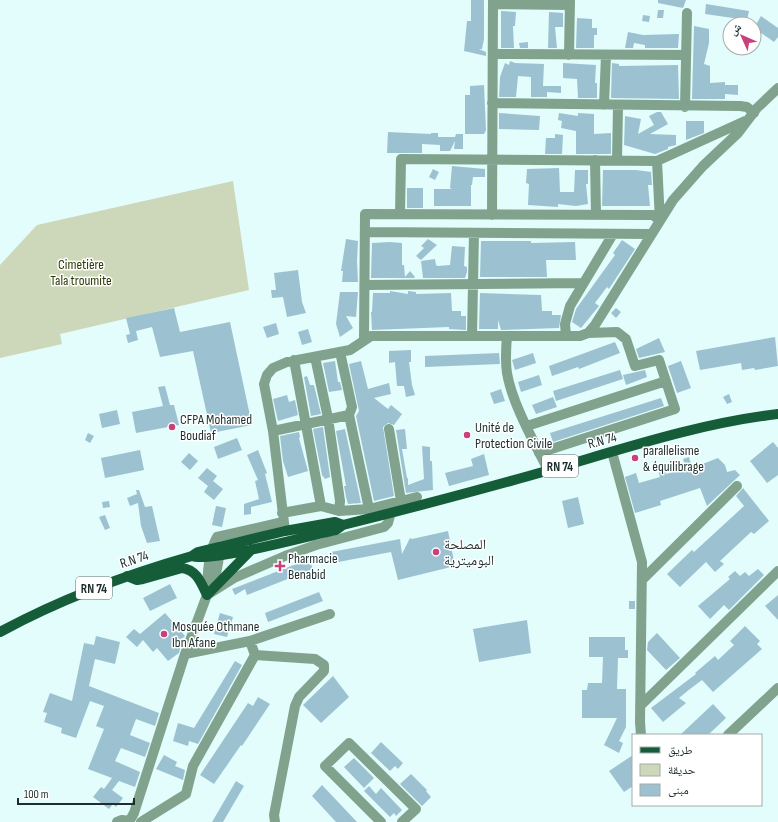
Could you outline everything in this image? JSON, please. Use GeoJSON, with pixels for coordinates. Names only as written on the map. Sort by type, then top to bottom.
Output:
{"type":"FeatureCollection","features":[{"type":"Feature","properties":{"kind":"main road","name":"R.N 74"},"geometry":{"type":"LineString","coordinates":[[0,632],[72,596],[127,576],[192,556],[198,552],[252,549],[336,530],[345,524],[612,452],[725,423],[778,414]]}},
{"type":"Feature","properties":{"kind":"main road","name":"R.N 74"},"geometry":{"type":"LineString","coordinates":[[216,552],[283,522],[336,522],[345,524]]}},
{"type":"Feature","properties":{"kind":"main road"},"geometry":{"type":"LineString","coordinates":[[127,576],[137,580],[182,568],[189,569],[197,576],[207,595],[252,549]]}},
{"type":"Feature","properties":{"kind":"street"},"geometry":{"type":"LineString","coordinates":[[492,215],[493,2],[570,2],[570,55]]}},
{"type":"Feature","properties":{"kind":"street"},"geometry":{"type":"LineString","coordinates":[[685,107],[687,13]]}},
{"type":"Feature","properties":{"kind":"street"},"geometry":{"type":"LineString","coordinates":[[493,54],[686,55]]}},
{"type":"Feature","properties":{"kind":"street"},"geometry":{"type":"LineString","coordinates":[[604,105],[606,55]]}},
{"type":"Feature","properties":{"kind":"street"},"geometry":{"type":"LineString","coordinates":[[588,333],[595,325],[673,200],[689,181],[738,133],[751,116],[778,88]]}},
{"type":"Feature","properties":{"kind":"street"},"geometry":{"type":"LineString","coordinates":[[492,104],[685,107],[740,106],[747,107],[751,116]]}},
{"type":"Feature","properties":{"kind":"street"},"geometry":{"type":"LineString","coordinates":[[617,160],[618,106]]}},
{"type":"Feature","properties":{"kind":"street"},"geometry":{"type":"LineString","coordinates":[[400,214],[402,160],[492,159],[657,161],[751,116]]}},
{"type":"Feature","properties":{"kind":"street"},"geometry":{"type":"LineString","coordinates":[[595,160],[596,215]]}},
{"type":"Feature","properties":{"kind":"street"},"geometry":{"type":"LineString","coordinates":[[657,161],[660,221]]}},
{"type":"Feature","properties":{"kind":"street"},"geometry":{"type":"LineString","coordinates":[[364,339],[365,214],[646,215],[653,216],[660,221]]}},
{"type":"Feature","properties":{"kind":"street"},"geometry":{"type":"LineString","coordinates":[[365,232],[652,234]]}},
{"type":"Feature","properties":{"kind":"street"},"geometry":{"type":"LineString","coordinates":[[472,336],[474,233]]}},
{"type":"Feature","properties":{"kind":"street"},"geometry":{"type":"LineString","coordinates":[[566,336],[566,316],[583,283],[613,234]]}},
{"type":"Feature","properties":{"kind":"street"},"geometry":{"type":"LineString","coordinates":[[364,285],[583,283]]}},
{"type":"Feature","properties":{"kind":"street"},"geometry":{"type":"LineString","coordinates":[[417,497],[369,509],[339,511],[321,506],[283,522],[273,431],[264,384],[267,375],[273,368],[294,360],[340,352],[359,346],[364,339],[371,336],[580,336],[588,333],[617,332],[626,339],[634,366],[659,360],[675,409],[539,453]]}},
{"type":"Feature","properties":{"kind":"street"},"geometry":{"type":"LineString","coordinates":[[507,336],[505,353],[511,390],[548,470]]}},
{"type":"Feature","properties":{"kind":"street"},"geometry":{"type":"LineString","coordinates":[[340,352],[352,406],[349,415],[369,509]]}},
{"type":"Feature","properties":{"kind":"street"},"geometry":{"type":"LineString","coordinates":[[315,357],[328,418],[340,501],[339,511]]}},
{"type":"Feature","properties":{"kind":"street"},"geometry":{"type":"LineString","coordinates":[[294,360],[307,423],[321,506]]}},
{"type":"Feature","properties":{"kind":"street"},"geometry":{"type":"LineString","coordinates":[[527,426],[666,381]]}},
{"type":"Feature","properties":{"kind":"street"},"geometry":{"type":"LineString","coordinates":[[273,431],[328,418],[349,415]]}},
{"type":"Feature","properties":{"kind":"street"},"geometry":{"type":"LineString","coordinates":[[389,429],[401,501]]}},
{"type":"Feature","properties":{"kind":"street"},"geometry":{"type":"LineString","coordinates":[[612,452],[642,562],[643,578],[640,706],[642,734]]}},
{"type":"Feature","properties":{"kind":"street"},"geometry":{"type":"LineString","coordinates":[[643,578],[737,486]]}},
{"type":"Feature","properties":{"kind":"street"},"geometry":{"type":"LineString","coordinates":[[207,595],[234,578],[285,556],[384,526],[388,523],[391,512]]}},
{"type":"Feature","properties":{"kind":"street"},"geometry":{"type":"LineString","coordinates":[[345,524],[350,536]]}},
{"type":"Feature","properties":{"kind":"street"},"geometry":{"type":"LineString","coordinates":[[116,822],[122,820],[129,822],[134,813],[185,654],[207,595],[207,571],[216,552]]}},
{"type":"Feature","properties":{"kind":"street"},"geometry":{"type":"LineString","coordinates":[[640,706],[778,572]]}},
{"type":"Feature","properties":{"kind":"street"},"geometry":{"type":"LineString","coordinates":[[185,654],[250,641],[330,614]]}},
{"type":"Feature","properties":{"kind":"street"},"geometry":{"type":"LineString","coordinates":[[141,822],[186,794],[193,766],[255,655],[250,641]]}},
{"type":"Feature","properties":{"kind":"street"},"geometry":{"type":"LineString","coordinates":[[255,655],[315,659],[324,665],[324,671],[299,697],[295,706],[274,815],[275,822]]}},
{"type":"Feature","properties":{"kind":"street"},"geometry":{"type":"LineString","coordinates":[[729,734],[778,688]]}},
{"type":"Feature","properties":{"kind":"street"},"geometry":{"type":"LineString","coordinates":[[380,822],[325,766],[349,743],[416,809],[402,822]]}},
{"type":"Feature","properties":{"kind":"green space","name":"Cimetière Tala troumite"},"geometry":{"type":"Polygon","coordinates":[[[233,181],[249,290],[60,334],[62,344],[0,358],[0,265],[37,225],[233,181]]]}},
{"type":"Feature","properties":{"kind":"building"},"geometry":{"type":"Polygon","coordinates":[[[471,0],[484,0],[484,39],[482,49],[479,49],[486,52],[486,56],[464,51],[467,21],[471,21],[471,0]]]}},
{"type":"Feature","properties":{"kind":"building"},"geometry":{"type":"Polygon","coordinates":[[[658,0],[686,0],[683,8],[658,3],[658,0]]]}},
{"type":"Feature","properties":{"kind":"building"},"geometry":{"type":"Polygon","coordinates":[[[706,4],[749,11],[748,16],[722,16],[705,14],[706,4]]]}},
{"type":"Feature","properties":{"kind":"building"},"geometry":{"type":"Polygon","coordinates":[[[658,10],[664,10],[663,18],[657,18],[658,10]]]}},
{"type":"Feature","properties":{"kind":"building"},"geometry":{"type":"Polygon","coordinates":[[[501,11],[516,12],[515,26],[513,26],[514,48],[501,48],[501,11]]]}},
{"type":"Feature","properties":{"kind":"building"},"geometry":{"type":"Polygon","coordinates":[[[549,12],[563,13],[563,27],[555,27],[557,48],[548,48],[549,12]]]}},
{"type":"Feature","properties":{"kind":"building"},"geometry":{"type":"Polygon","coordinates":[[[643,15],[650,16],[649,22],[642,21],[643,15]]]}},
{"type":"Feature","properties":{"kind":"building"},"geometry":{"type":"Polygon","coordinates":[[[762,17],[778,28],[778,37],[774,42],[762,34],[762,17]]]}},
{"type":"Feature","properties":{"kind":"building"},"geometry":{"type":"Polygon","coordinates":[[[577,18],[592,19],[592,28],[597,28],[597,35],[594,35],[594,48],[576,48],[577,18]]]}},
{"type":"Feature","properties":{"kind":"building"},"geometry":{"type":"Polygon","coordinates":[[[694,26],[709,29],[709,43],[704,64],[710,66],[710,83],[725,82],[725,85],[738,85],[738,95],[725,94],[725,99],[692,99],[694,26]]]}},
{"type":"Feature","properties":{"kind":"building"},"geometry":{"type":"Polygon","coordinates":[[[628,32],[643,35],[679,34],[678,48],[645,48],[645,45],[634,43],[633,48],[625,48],[628,32]]]}},
{"type":"Feature","properties":{"kind":"building"},"geometry":{"type":"Polygon","coordinates":[[[528,42],[528,48],[520,48],[519,43],[528,42]]]}},
{"type":"Feature","properties":{"kind":"building"},"geometry":{"type":"Polygon","coordinates":[[[510,61],[515,63],[544,64],[543,86],[561,86],[561,93],[547,92],[547,97],[531,97],[531,77],[518,76],[516,97],[499,97],[500,77],[505,63],[509,65],[510,61]]]}},
{"type":"Feature","properties":{"kind":"building"},"geometry":{"type":"Polygon","coordinates":[[[563,63],[596,65],[595,83],[597,83],[597,98],[578,98],[577,79],[563,78],[563,63]]]}},
{"type":"Feature","properties":{"kind":"building"},"geometry":{"type":"Polygon","coordinates":[[[612,63],[619,64],[619,66],[678,65],[679,99],[611,98],[612,63]]]}},
{"type":"Feature","properties":{"kind":"building"},"geometry":{"type":"Polygon","coordinates":[[[484,85],[486,130],[484,134],[465,134],[465,95],[470,95],[470,86],[484,85]]]}},
{"type":"Feature","properties":{"kind":"building"},"geometry":{"type":"Polygon","coordinates":[[[657,112],[661,112],[668,124],[650,134],[676,135],[676,145],[668,147],[668,149],[655,154],[624,145],[625,116],[641,119],[638,134],[654,125],[649,116],[657,112]]]}},
{"type":"Feature","properties":{"kind":"building"},"geometry":{"type":"Polygon","coordinates":[[[499,113],[540,116],[539,130],[499,129],[499,113]]]}},
{"type":"Feature","properties":{"kind":"building"},"geometry":{"type":"Polygon","coordinates":[[[559,113],[578,116],[578,113],[594,114],[594,134],[611,133],[611,154],[576,154],[576,131],[561,128],[562,121],[558,120],[559,113]]]}},
{"type":"Feature","properties":{"kind":"building"},"geometry":{"type":"Polygon","coordinates":[[[686,121],[704,121],[704,133],[686,140],[686,121]]]}},
{"type":"Feature","properties":{"kind":"building"},"geometry":{"type":"Polygon","coordinates":[[[388,132],[438,133],[438,137],[455,137],[456,134],[463,134],[463,149],[454,149],[455,141],[450,151],[440,151],[440,145],[422,144],[422,153],[387,153],[388,132]]]}},
{"type":"Feature","properties":{"kind":"building"},"geometry":{"type":"Polygon","coordinates":[[[555,134],[563,135],[562,154],[545,154],[546,138],[555,138],[555,134]]]}},
{"type":"Feature","properties":{"kind":"building"},"geometry":{"type":"Polygon","coordinates":[[[452,166],[485,169],[485,177],[473,177],[471,185],[471,206],[434,206],[434,189],[452,189],[450,188],[452,166]]]}},
{"type":"Feature","properties":{"kind":"building"},"geometry":{"type":"Polygon","coordinates":[[[559,168],[560,192],[574,192],[575,170],[588,170],[588,184],[586,184],[588,204],[576,206],[558,204],[558,207],[528,205],[529,184],[526,183],[527,169],[559,168]]]}},
{"type":"Feature","properties":{"kind":"building"},"geometry":{"type":"Polygon","coordinates":[[[433,169],[439,172],[435,180],[429,177],[433,169]]]}},
{"type":"Feature","properties":{"kind":"building"},"geometry":{"type":"Polygon","coordinates":[[[603,170],[636,170],[651,172],[652,185],[648,185],[650,206],[602,206],[603,170]]]}},
{"type":"Feature","properties":{"kind":"building"},"geometry":{"type":"Polygon","coordinates":[[[407,188],[423,188],[423,208],[407,208],[407,188]]]}},
{"type":"Feature","properties":{"kind":"building"},"geometry":{"type":"Polygon","coordinates":[[[346,239],[358,241],[358,282],[342,282],[343,271],[341,271],[346,239]]]}},
{"type":"Feature","properties":{"kind":"building"},"geometry":{"type":"Polygon","coordinates":[[[428,239],[437,245],[421,260],[416,256],[424,248],[421,246],[428,239]]]}},
{"type":"Feature","properties":{"kind":"building"},"geometry":{"type":"Polygon","coordinates":[[[622,240],[635,249],[609,289],[607,287],[595,303],[599,306],[581,328],[572,322],[576,309],[615,255],[613,253],[622,240]]]}},
{"type":"Feature","properties":{"kind":"building"},"geometry":{"type":"Polygon","coordinates":[[[481,241],[531,241],[531,243],[575,242],[576,260],[546,260],[547,277],[480,277],[481,241]]]}},
{"type":"Feature","properties":{"kind":"building"},"geometry":{"type":"Polygon","coordinates":[[[372,243],[402,243],[402,265],[404,265],[405,277],[410,271],[415,277],[414,278],[371,278],[372,243]]]}},
{"type":"Feature","properties":{"kind":"building"},"geometry":{"type":"Polygon","coordinates":[[[452,246],[465,247],[464,266],[467,267],[467,272],[465,278],[423,278],[421,261],[435,259],[436,265],[438,266],[450,265],[452,246]]]}},
{"type":"Feature","properties":{"kind":"building"},"geometry":{"type":"Polygon","coordinates":[[[298,270],[302,302],[306,313],[287,317],[283,297],[272,298],[271,290],[276,290],[274,273],[298,270]]]}},
{"type":"Feature","properties":{"kind":"building"},"geometry":{"type":"Polygon","coordinates":[[[390,291],[408,294],[408,291],[416,292],[416,294],[451,293],[452,311],[461,311],[461,316],[466,316],[466,330],[449,329],[449,327],[372,330],[371,312],[373,293],[390,293],[390,291]]]}},
{"type":"Feature","properties":{"kind":"building"},"geometry":{"type":"Polygon","coordinates":[[[340,292],[358,292],[356,317],[346,316],[353,328],[340,337],[336,324],[340,292]]]}},
{"type":"Feature","properties":{"kind":"building"},"geometry":{"type":"Polygon","coordinates":[[[480,293],[541,295],[542,311],[552,311],[552,315],[561,315],[559,328],[501,330],[498,320],[498,329],[479,329],[480,293]]]}},
{"type":"Feature","properties":{"kind":"building"},"geometry":{"type":"Polygon","coordinates":[[[174,308],[180,332],[230,322],[252,425],[211,433],[193,351],[160,357],[152,327],[136,331],[138,340],[128,343],[126,335],[130,334],[126,318],[174,308]]]}},
{"type":"Feature","properties":{"kind":"building"},"geometry":{"type":"Polygon","coordinates":[[[616,308],[621,312],[616,318],[611,313],[616,308]]]}},
{"type":"Feature","properties":{"kind":"building"},"geometry":{"type":"Polygon","coordinates":[[[276,323],[279,334],[267,338],[263,327],[276,323]]]}},
{"type":"Feature","properties":{"kind":"building"},"geometry":{"type":"Polygon","coordinates":[[[308,329],[312,342],[302,345],[298,332],[308,329]]]}},
{"type":"Feature","properties":{"kind":"building"},"geometry":{"type":"Polygon","coordinates":[[[775,337],[778,366],[755,370],[754,368],[742,370],[741,363],[700,370],[696,351],[775,337]]]}},
{"type":"Feature","properties":{"kind":"building"},"geometry":{"type":"Polygon","coordinates":[[[659,338],[665,352],[639,358],[636,349],[659,338]]]}},
{"type":"Feature","properties":{"kind":"building"},"geometry":{"type":"Polygon","coordinates":[[[615,342],[620,353],[579,369],[578,367],[552,376],[549,366],[615,342]]]}},
{"type":"Feature","properties":{"kind":"building"},"geometry":{"type":"Polygon","coordinates":[[[411,350],[411,362],[409,362],[415,395],[406,397],[404,386],[397,386],[395,362],[389,363],[389,351],[411,350]]]}},
{"type":"Feature","properties":{"kind":"building"},"geometry":{"type":"Polygon","coordinates":[[[499,353],[500,364],[425,367],[425,356],[499,353]]]}},
{"type":"Feature","properties":{"kind":"building"},"geometry":{"type":"Polygon","coordinates":[[[533,353],[536,363],[515,370],[512,360],[533,353]]]}},
{"type":"Feature","properties":{"kind":"building"},"geometry":{"type":"Polygon","coordinates":[[[335,361],[338,382],[340,382],[342,390],[329,392],[323,363],[335,361]]]}},
{"type":"Feature","properties":{"kind":"building"},"geometry":{"type":"Polygon","coordinates":[[[361,361],[368,389],[389,383],[391,394],[374,398],[388,409],[391,405],[402,414],[394,425],[388,423],[383,427],[394,496],[374,501],[356,416],[359,411],[349,364],[361,361]]]}},
{"type":"Feature","properties":{"kind":"building"},"geometry":{"type":"Polygon","coordinates":[[[681,361],[691,388],[677,393],[668,366],[681,361]]]}},
{"type":"Feature","properties":{"kind":"building"},"geometry":{"type":"Polygon","coordinates":[[[620,370],[623,379],[556,401],[553,391],[620,370]]]}},
{"type":"Feature","properties":{"kind":"building"},"geometry":{"type":"Polygon","coordinates":[[[645,370],[647,377],[626,385],[623,375],[645,370]]]}},
{"type":"Feature","properties":{"kind":"building"},"geometry":{"type":"Polygon","coordinates":[[[539,375],[542,385],[521,392],[518,382],[539,375]]]}},
{"type":"Feature","properties":{"kind":"building"},"geometry":{"type":"Polygon","coordinates":[[[307,376],[310,385],[314,385],[321,414],[311,416],[304,377],[307,376]]]}},
{"type":"Feature","properties":{"kind":"building"},"geometry":{"type":"Polygon","coordinates":[[[165,386],[170,405],[174,405],[179,425],[136,433],[132,412],[163,406],[158,387],[165,386]]]}},
{"type":"Feature","properties":{"kind":"building"},"geometry":{"type":"Polygon","coordinates":[[[501,389],[505,401],[494,404],[490,393],[501,389]]]}},
{"type":"Feature","properties":{"kind":"building"},"geometry":{"type":"Polygon","coordinates":[[[729,394],[732,402],[727,404],[723,397],[729,394]]]}},
{"type":"Feature","properties":{"kind":"building"},"geometry":{"type":"Polygon","coordinates":[[[287,395],[289,402],[295,400],[298,415],[278,421],[273,399],[287,395]]]}},
{"type":"Feature","properties":{"kind":"building"},"geometry":{"type":"Polygon","coordinates":[[[553,397],[557,407],[536,414],[532,405],[553,397]]]}},
{"type":"Feature","properties":{"kind":"building"},"geometry":{"type":"Polygon","coordinates":[[[661,398],[664,406],[553,442],[550,433],[661,398]]]}},
{"type":"Feature","properties":{"kind":"building"},"geometry":{"type":"Polygon","coordinates":[[[117,410],[120,424],[102,428],[99,414],[117,410]]]}},
{"type":"Feature","properties":{"kind":"building"},"geometry":{"type":"Polygon","coordinates":[[[323,427],[330,477],[325,479],[322,475],[313,429],[323,427]]]}},
{"type":"Feature","properties":{"kind":"building"},"geometry":{"type":"Polygon","coordinates":[[[345,429],[361,503],[348,504],[346,497],[344,486],[346,486],[336,431],[345,429]]]}},
{"type":"Feature","properties":{"kind":"building"},"geometry":{"type":"Polygon","coordinates":[[[405,429],[407,449],[402,449],[408,485],[424,479],[422,446],[430,447],[433,490],[406,493],[396,430],[405,429]]]}},
{"type":"Feature","properties":{"kind":"building"},"geometry":{"type":"Polygon","coordinates":[[[299,432],[299,438],[308,471],[288,477],[283,461],[280,436],[299,432]]]}},
{"type":"Feature","properties":{"kind":"building"},"geometry":{"type":"Polygon","coordinates":[[[88,433],[94,436],[90,443],[85,440],[88,433]]]}},
{"type":"Feature","properties":{"kind":"building"},"geometry":{"type":"Polygon","coordinates":[[[237,438],[242,450],[218,459],[214,447],[237,438]]]}},
{"type":"Feature","properties":{"kind":"building"},"geometry":{"type":"Polygon","coordinates":[[[773,442],[778,448],[778,475],[767,483],[750,461],[773,442]]]}},
{"type":"Feature","properties":{"kind":"building"},"geometry":{"type":"Polygon","coordinates":[[[140,450],[144,470],[105,478],[101,458],[140,450]]]}},
{"type":"Feature","properties":{"kind":"building"},"geometry":{"type":"Polygon","coordinates":[[[258,450],[267,473],[265,474],[272,502],[251,507],[251,514],[244,515],[244,504],[259,499],[255,481],[258,480],[247,455],[258,450]]]}},
{"type":"Feature","properties":{"kind":"building"},"geometry":{"type":"Polygon","coordinates":[[[189,453],[198,461],[190,470],[181,462],[189,453]]]}},
{"type":"Feature","properties":{"kind":"building"},"geometry":{"type":"Polygon","coordinates":[[[484,454],[489,475],[449,486],[445,473],[473,466],[471,459],[484,454]]]}},
{"type":"Feature","properties":{"kind":"building"},"geometry":{"type":"Polygon","coordinates":[[[689,457],[692,468],[718,458],[725,465],[727,472],[735,470],[740,475],[707,506],[700,488],[660,501],[661,505],[635,513],[625,477],[636,473],[639,483],[660,477],[658,469],[664,468],[666,474],[686,468],[683,459],[689,457]]]}},
{"type":"Feature","properties":{"kind":"building"},"geometry":{"type":"Polygon","coordinates":[[[207,468],[217,476],[213,481],[223,489],[214,500],[204,492],[208,486],[198,478],[207,468]]]}},
{"type":"Feature","properties":{"kind":"building"},"geometry":{"type":"Polygon","coordinates":[[[743,488],[769,521],[754,534],[751,532],[720,561],[724,564],[715,572],[706,562],[680,587],[667,574],[692,550],[694,552],[744,506],[736,496],[743,488]]]}},
{"type":"Feature","properties":{"kind":"building"},"geometry":{"type":"Polygon","coordinates":[[[136,490],[139,490],[145,507],[152,506],[160,541],[147,543],[141,526],[138,503],[130,506],[127,498],[137,494],[136,490]]]}},
{"type":"Feature","properties":{"kind":"building"},"geometry":{"type":"Polygon","coordinates":[[[578,497],[584,524],[568,528],[562,501],[578,497]]]}},
{"type":"Feature","properties":{"kind":"building"},"geometry":{"type":"Polygon","coordinates":[[[109,501],[110,507],[103,508],[102,502],[109,501]]]}},
{"type":"Feature","properties":{"kind":"building"},"geometry":{"type":"Polygon","coordinates":[[[216,506],[226,508],[222,527],[212,525],[216,506]]]}},
{"type":"Feature","properties":{"kind":"building"},"geometry":{"type":"Polygon","coordinates":[[[105,515],[110,528],[105,530],[99,517],[105,515]]]}},
{"type":"Feature","properties":{"kind":"building"},"geometry":{"type":"Polygon","coordinates":[[[448,531],[455,566],[398,580],[391,552],[333,563],[331,552],[400,539],[402,554],[410,538],[412,539],[448,531]]]}},
{"type":"Feature","properties":{"kind":"building"},"geometry":{"type":"Polygon","coordinates":[[[309,559],[313,569],[247,595],[245,589],[235,595],[232,589],[309,559]]]}},
{"type":"Feature","properties":{"kind":"building"},"geometry":{"type":"Polygon","coordinates":[[[758,569],[764,575],[729,610],[724,605],[710,619],[698,606],[730,579],[728,577],[735,571],[740,576],[745,572],[749,576],[758,569]]]}},
{"type":"Feature","properties":{"kind":"building"},"geometry":{"type":"Polygon","coordinates":[[[170,584],[177,598],[150,611],[143,598],[170,584]]]}},
{"type":"Feature","properties":{"kind":"building"},"geometry":{"type":"Polygon","coordinates":[[[319,592],[323,601],[268,622],[265,613],[319,592]]]}},
{"type":"Feature","properties":{"kind":"building"},"geometry":{"type":"Polygon","coordinates":[[[778,595],[778,620],[765,606],[778,595]]]}},
{"type":"Feature","properties":{"kind":"building"},"geometry":{"type":"Polygon","coordinates":[[[629,601],[635,601],[635,609],[629,609],[629,601]]]}},
{"type":"Feature","properties":{"kind":"building","name":"Mosquée Othmane Ibn Afane"},"geometry":{"type":"Polygon","coordinates":[[[165,613],[185,636],[178,642],[181,645],[179,653],[168,661],[157,648],[153,652],[143,640],[137,647],[126,637],[134,629],[140,634],[165,613]]]}},
{"type":"Feature","properties":{"kind":"building"},"geometry":{"type":"Polygon","coordinates":[[[220,613],[233,617],[227,637],[214,634],[220,613]]]}},
{"type":"Feature","properties":{"kind":"building"},"geometry":{"type":"Polygon","coordinates":[[[527,620],[531,653],[479,662],[473,629],[527,620]]]}},
{"type":"Feature","properties":{"kind":"building"},"geometry":{"type":"Polygon","coordinates":[[[745,626],[760,641],[757,644],[762,649],[713,692],[702,680],[679,698],[686,703],[663,722],[651,708],[696,674],[695,673],[715,656],[718,660],[734,645],[730,641],[745,626]]]}},
{"type":"Feature","properties":{"kind":"building"},"geometry":{"type":"Polygon","coordinates":[[[657,633],[680,658],[666,670],[647,650],[648,642],[657,633]]]}},
{"type":"Feature","properties":{"kind":"building"},"geometry":{"type":"Polygon","coordinates":[[[96,636],[120,642],[115,664],[95,659],[89,686],[159,713],[155,726],[136,719],[130,735],[150,743],[145,757],[121,748],[115,761],[140,772],[135,787],[119,781],[112,790],[123,798],[116,807],[113,804],[109,809],[93,797],[101,787],[104,789],[112,778],[88,769],[104,729],[96,726],[104,706],[90,701],[76,738],[61,733],[62,728],[44,722],[47,713],[43,712],[50,693],[72,701],[84,643],[94,645],[96,636]]]}},
{"type":"Feature","properties":{"kind":"building"},"geometry":{"type":"Polygon","coordinates":[[[589,637],[625,637],[625,650],[628,650],[628,658],[618,658],[617,689],[626,689],[626,727],[619,741],[623,743],[619,753],[604,745],[617,718],[582,718],[582,690],[587,690],[588,683],[602,683],[603,657],[589,657],[589,637]]]}},
{"type":"Feature","properties":{"kind":"building"},"geometry":{"type":"Polygon","coordinates":[[[235,661],[242,665],[198,744],[189,741],[188,746],[173,741],[178,723],[194,728],[235,661]]]}},
{"type":"Feature","properties":{"kind":"building"},"geometry":{"type":"Polygon","coordinates":[[[333,676],[349,697],[321,723],[303,705],[333,676]]]}},
{"type":"Feature","properties":{"kind":"building"},"geometry":{"type":"Polygon","coordinates":[[[258,697],[270,704],[214,784],[200,775],[248,703],[253,706],[258,697]]]}},
{"type":"Feature","properties":{"kind":"building"},"geometry":{"type":"Polygon","coordinates":[[[713,704],[726,718],[709,734],[681,734],[713,704]]]}},
{"type":"Feature","properties":{"kind":"building"},"geometry":{"type":"Polygon","coordinates":[[[381,742],[403,763],[398,769],[395,766],[390,771],[371,753],[381,742]]]}},
{"type":"Feature","properties":{"kind":"building"},"geometry":{"type":"Polygon","coordinates":[[[164,755],[177,762],[175,766],[185,770],[183,780],[156,769],[164,755]]]}},
{"type":"Feature","properties":{"kind":"building"},"geometry":{"type":"Polygon","coordinates":[[[632,756],[632,787],[624,792],[609,771],[632,756]]]}},
{"type":"Feature","properties":{"kind":"building"},"geometry":{"type":"Polygon","coordinates":[[[354,758],[374,778],[364,788],[344,767],[354,758]]]}},
{"type":"Feature","properties":{"kind":"building"},"geometry":{"type":"Polygon","coordinates":[[[411,774],[427,790],[426,791],[431,797],[422,806],[400,784],[411,774]]]}},
{"type":"Feature","properties":{"kind":"building"},"geometry":{"type":"Polygon","coordinates":[[[236,781],[244,786],[223,822],[212,822],[236,781]]]}},
{"type":"Feature","properties":{"kind":"building"},"geometry":{"type":"Polygon","coordinates":[[[322,785],[357,822],[336,822],[312,796],[322,785]]]}},
{"type":"Feature","properties":{"kind":"building"},"geometry":{"type":"Polygon","coordinates":[[[369,786],[376,794],[381,788],[402,810],[396,816],[394,813],[390,817],[364,791],[369,786]]]}},
{"type":"Feature","properties":{"kind":"place","name":"CFPA Mohamed Boudiaf"},"geometry":{"type":"Point","coordinates":[172,427]}},
{"type":"Feature","properties":{"kind":"place","name":"Unité de Protection Civile"},"geometry":{"type":"Point","coordinates":[467,435]}},
{"type":"Feature","properties":{"kind":"place","name":"parallelisme & équilibrage"},"geometry":{"type":"Point","coordinates":[635,458]}},
{"type":"Feature","properties":{"kind":"place","name":"المصلحة البوميترية"},"geometry":{"type":"Point","coordinates":[436,552]}},
{"type":"Feature","properties":{"kind":"place","name":"Pharmacie Benabid"},"geometry":{"type":"Point","coordinates":[280,566]}},
{"type":"Feature","properties":{"kind":"place","name":"Mosquée Othmane Ibn Afane"},"geometry":{"type":"Point","coordinates":[164,634]}}]}
